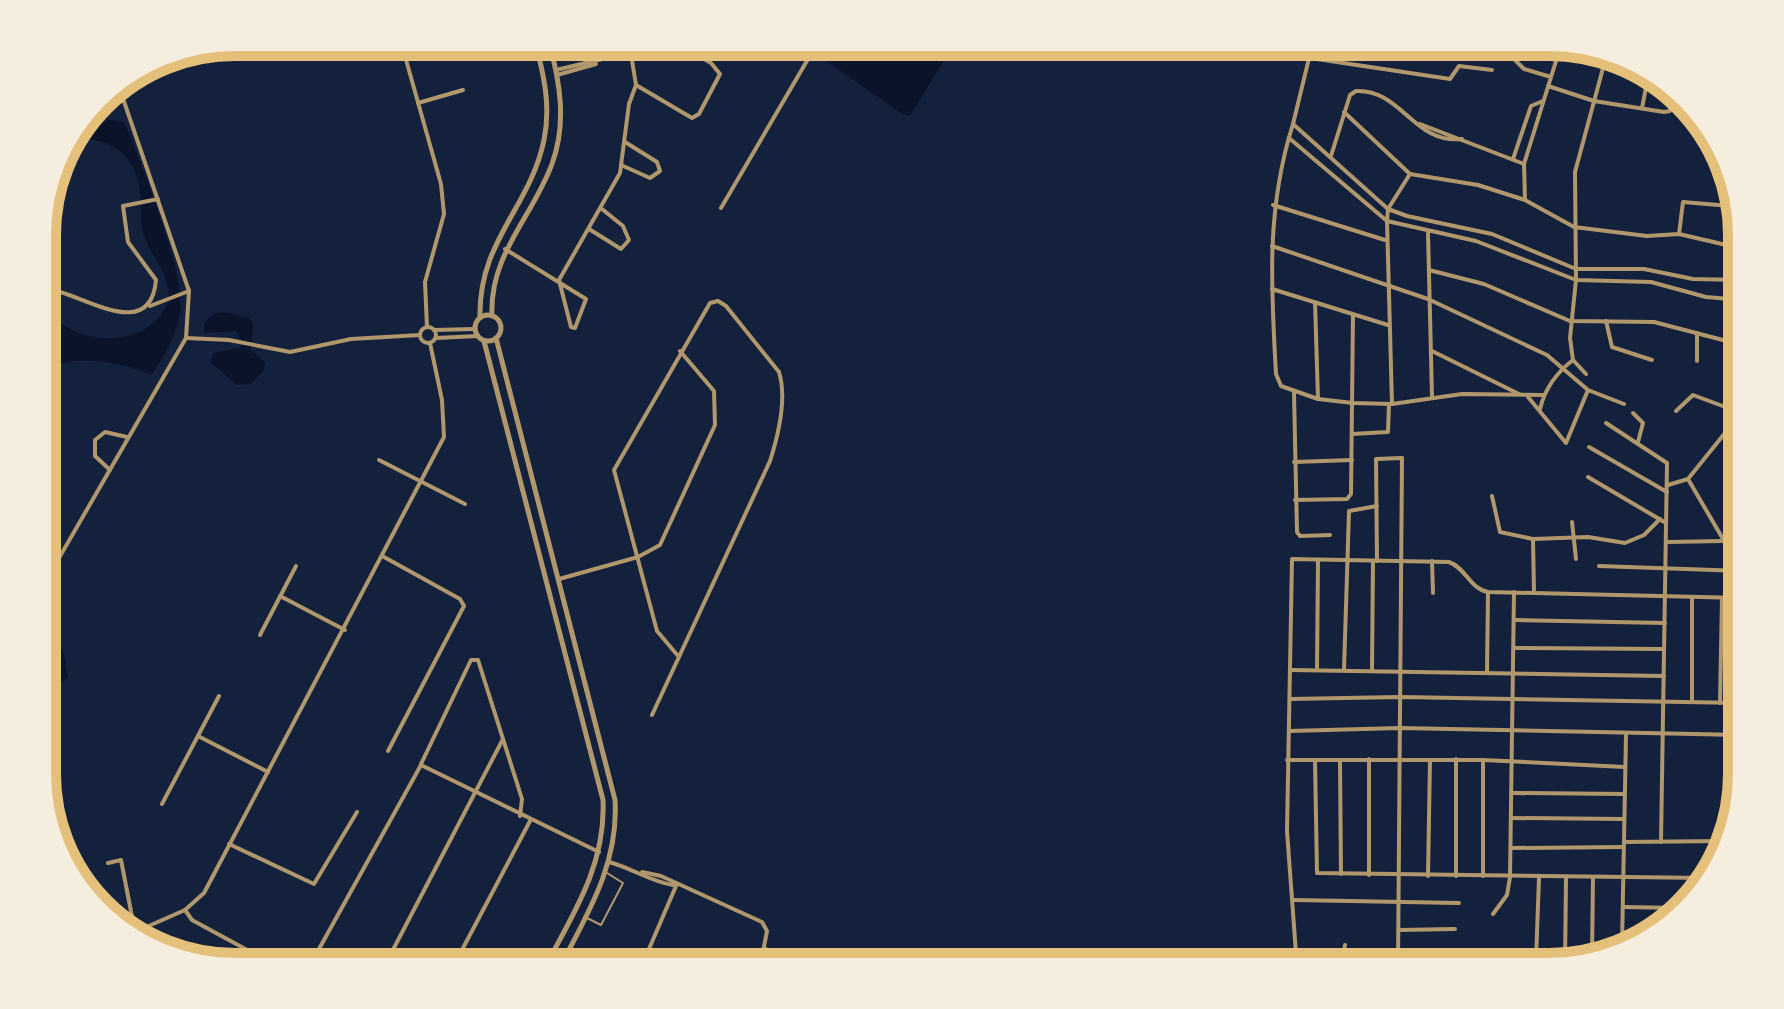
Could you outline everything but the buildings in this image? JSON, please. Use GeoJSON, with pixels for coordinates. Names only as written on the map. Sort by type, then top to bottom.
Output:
{"type":"FeatureCollection","features":[{"type":"Feature","properties":{"kind":"street"},"geometry":{"type":"LineString","coordinates":[[186,338],[252,343],[290,352],[351,339],[420,335],[427,327],[425,282],[444,214],[441,184],[405,56]]}},
{"type":"Feature","properties":{"kind":"street"},"geometry":{"type":"LineString","coordinates":[[538,56],[547,96],[544,140],[528,184],[488,259],[480,299],[480,318],[475,329],[484,341],[597,771],[604,818],[600,853],[586,891],[553,953]]}},
{"type":"Feature","properties":{"kind":"street"},"geometry":{"type":"LineString","coordinates":[[553,56],[561,120],[555,153],[543,183],[505,249],[492,288],[492,316],[500,326],[496,338],[615,800],[606,873],[567,953]]}},
{"type":"Feature","properties":{"kind":"street"},"geometry":{"type":"LineString","coordinates":[[557,72],[618,56]]}},
{"type":"Feature","properties":{"kind":"street"},"geometry":{"type":"LineString","coordinates":[[505,249],[559,280],[586,299],[575,328],[571,327],[559,280],[616,185],[629,104],[636,85],[632,56]]}},
{"type":"Feature","properties":{"kind":"street"},"geometry":{"type":"LineString","coordinates":[[636,85],[692,118],[699,114],[720,79],[719,71],[696,56]]}},
{"type":"Feature","properties":{"kind":"street"},"geometry":{"type":"LineString","coordinates":[[721,208],[810,56]]}},
{"type":"Feature","properties":{"kind":"street"},"geometry":{"type":"LineString","coordinates":[[1511,56],[1524,69],[1551,77]]}},
{"type":"Feature","properties":{"kind":"street"},"geometry":{"type":"LineString","coordinates":[[1525,200],[1524,164],[1557,57]]}},
{"type":"Feature","properties":{"kind":"street"},"geometry":{"type":"LineString","coordinates":[[1492,70],[1459,66],[1450,79],[1310,58],[1273,205],[1271,289],[1278,380],[1294,393],[1353,403],[1390,404],[1432,396],[1543,395]]}},
{"type":"Feature","properties":{"kind":"street"},"geometry":{"type":"LineString","coordinates":[[1586,374],[1573,360],[1570,321],[1576,280],[1575,172],[1604,65]]}},
{"type":"Feature","properties":{"kind":"street"},"geometry":{"type":"LineString","coordinates":[[1642,108],[1646,85]]}},
{"type":"Feature","properties":{"kind":"street"},"geometry":{"type":"LineString","coordinates":[[1548,86],[1594,101],[1666,112],[1668,103]]}},
{"type":"Feature","properties":{"kind":"street"},"geometry":{"type":"LineString","coordinates":[[418,103],[463,90]]}},
{"type":"Feature","properties":{"kind":"street"},"geometry":{"type":"LineString","coordinates":[[1331,156],[1352,93],[1368,90],[1377,93],[1418,123],[1423,131],[1440,139],[1462,139],[1524,164]]}},
{"type":"Feature","properties":{"kind":"street"},"geometry":{"type":"LineString","coordinates":[[56,563],[186,338],[186,292],[122,97]]}},
{"type":"Feature","properties":{"kind":"street"},"geometry":{"type":"LineString","coordinates":[[1513,159],[1531,106],[1544,101]]}},
{"type":"Feature","properties":{"kind":"street"},"geometry":{"type":"LineString","coordinates":[[1344,112],[1410,174],[1478,185],[1525,200],[1574,227],[1647,236],[1679,234],[1728,245]]}},
{"type":"Feature","properties":{"kind":"street"},"geometry":{"type":"LineString","coordinates":[[1293,124],[1388,209],[1407,216],[1492,234],[1576,269],[1644,269],[1693,279],[1728,282]]}},
{"type":"Feature","properties":{"kind":"street"},"geometry":{"type":"LineString","coordinates":[[1289,138],[1387,221],[1428,233],[1476,241],[1576,280],[1651,282],[1728,298]]}},
{"type":"Feature","properties":{"kind":"street"},"geometry":{"type":"LineString","coordinates":[[621,165],[650,178],[660,171],[657,162],[624,141]]}},
{"type":"Feature","properties":{"kind":"street"},"geometry":{"type":"LineString","coordinates":[[1352,434],[1388,432],[1390,404],[1385,240],[1388,209],[1410,174]]}},
{"type":"Feature","properties":{"kind":"street"},"geometry":{"type":"LineString","coordinates":[[144,308],[153,299],[156,280],[128,242],[123,206],[155,199]]}},
{"type":"Feature","properties":{"kind":"street"},"geometry":{"type":"LineString","coordinates":[[1679,234],[1684,202],[1726,206]]}},
{"type":"Feature","properties":{"kind":"street"},"geometry":{"type":"LineString","coordinates":[[1273,205],[1385,240]]}},
{"type":"Feature","properties":{"kind":"street"},"geometry":{"type":"LineString","coordinates":[[589,229],[621,249],[629,240],[623,226],[602,209]]}},
{"type":"Feature","properties":{"kind":"street"},"geometry":{"type":"LineString","coordinates":[[1428,233],[1432,396]]}},
{"type":"Feature","properties":{"kind":"street"},"geometry":{"type":"LineString","coordinates":[[1272,246],[1428,299],[1547,355],[1588,390],[1624,404]]}},
{"type":"Feature","properties":{"kind":"street"},"geometry":{"type":"LineString","coordinates":[[1429,270],[1484,284],[1570,321],[1654,322],[1728,342]]}},
{"type":"Feature","properties":{"kind":"street"},"geometry":{"type":"LineString","coordinates":[[1271,289],[1388,325]]}},
{"type":"Feature","properties":{"kind":"street"},"geometry":{"type":"LineString","coordinates":[[60,292],[120,314],[186,292]]}},
{"type":"Feature","properties":{"kind":"street"},"geometry":{"type":"LineString","coordinates":[[652,715],[679,657],[770,461],[782,385],[774,363],[721,302],[710,303],[614,470],[657,631],[679,657]]}},
{"type":"Feature","properties":{"kind":"street"},"geometry":{"type":"LineString","coordinates":[[1315,302],[1318,399]]}},
{"type":"Feature","properties":{"kind":"street"},"geometry":{"type":"LineString","coordinates":[[1295,500],[1349,498],[1353,315]]}},
{"type":"Feature","properties":{"kind":"street"},"geometry":{"type":"LineString","coordinates":[[480,318],[492,316]]}},
{"type":"Feature","properties":{"kind":"street"},"geometry":{"type":"LineString","coordinates":[[1605,320],[1613,348],[1652,360]]}},
{"type":"Feature","properties":{"kind":"street"},"geometry":{"type":"LineString","coordinates":[[427,327],[434,330],[475,329]]}},
{"type":"Feature","properties":{"kind":"street"},"geometry":{"type":"LineString","coordinates":[[434,330],[436,338]]}},
{"type":"Feature","properties":{"kind":"street"},"geometry":{"type":"LineString","coordinates":[[1697,333],[1697,361]]}},
{"type":"Feature","properties":{"kind":"street"},"geometry":{"type":"LineString","coordinates":[[420,335],[423,342],[430,343],[436,338],[478,336]]}},
{"type":"Feature","properties":{"kind":"street"},"geometry":{"type":"LineString","coordinates":[[484,341],[496,338]]}},
{"type":"Feature","properties":{"kind":"street"},"geometry":{"type":"LineString","coordinates":[[144,928],[185,910],[204,893],[422,482],[446,432],[430,343]]}},
{"type":"Feature","properties":{"kind":"street"},"geometry":{"type":"LineString","coordinates":[[559,579],[638,557],[660,545],[715,425],[714,391],[680,351]]}},
{"type":"Feature","properties":{"kind":"street"},"geometry":{"type":"LineString","coordinates":[[1432,351],[1498,380],[1525,396],[1563,441],[1568,442],[1588,390]]}},
{"type":"Feature","properties":{"kind":"street"},"geometry":{"type":"LineString","coordinates":[[1540,411],[1543,395],[1562,368],[1573,360]]}},
{"type":"Feature","properties":{"kind":"street"},"geometry":{"type":"LineString","coordinates":[[1294,393],[1297,533],[1330,535]]}},
{"type":"Feature","properties":{"kind":"street"},"geometry":{"type":"LineString","coordinates":[[1676,411],[1693,395],[1728,408]]}},
{"type":"Feature","properties":{"kind":"street"},"geometry":{"type":"LineString","coordinates":[[1633,413],[1643,423],[1638,442]]}},
{"type":"Feature","properties":{"kind":"street"},"geometry":{"type":"LineString","coordinates":[[1668,485],[1688,479],[1725,433],[1728,421]]}},
{"type":"Feature","properties":{"kind":"street"},"geometry":{"type":"LineString","coordinates":[[1606,423],[1666,459],[1667,568],[1661,842]]}},
{"type":"Feature","properties":{"kind":"street"},"geometry":{"type":"LineString","coordinates":[[110,470],[95,456],[95,440],[105,432],[128,438]]}},
{"type":"Feature","properties":{"kind":"street"},"geometry":{"type":"LineString","coordinates":[[1589,447],[1667,492]]}},
{"type":"Feature","properties":{"kind":"street"},"geometry":{"type":"LineString","coordinates":[[1372,671],[1376,459],[1403,458],[1398,760],[1399,953]]}},
{"type":"Feature","properties":{"kind":"street"},"geometry":{"type":"LineString","coordinates":[[379,460],[465,504]]}},
{"type":"Feature","properties":{"kind":"street"},"geometry":{"type":"LineString","coordinates":[[1294,462],[1352,460]]}},
{"type":"Feature","properties":{"kind":"street"},"geometry":{"type":"LineString","coordinates":[[1588,477],[1666,523]]}},
{"type":"Feature","properties":{"kind":"street"},"geometry":{"type":"LineString","coordinates":[[1688,479],[1728,548]]}},
{"type":"Feature","properties":{"kind":"street"},"geometry":{"type":"LineString","coordinates":[[1492,496],[1500,532],[1533,539],[1574,538],[1625,543],[1644,535],[1660,519]]}},
{"type":"Feature","properties":{"kind":"street"},"geometry":{"type":"LineString","coordinates":[[1344,670],[1350,509],[1377,506]]}},
{"type":"Feature","properties":{"kind":"street"},"geometry":{"type":"LineString","coordinates":[[1572,522],[1576,559]]}},
{"type":"Feature","properties":{"kind":"street"},"geometry":{"type":"LineString","coordinates":[[1533,539],[1534,592]]}},
{"type":"Feature","properties":{"kind":"street"},"geometry":{"type":"LineString","coordinates":[[1667,542],[1724,541]]}},
{"type":"Feature","properties":{"kind":"street"},"geometry":{"type":"LineString","coordinates":[[384,557],[460,599],[464,606],[388,751]]}},
{"type":"Feature","properties":{"kind":"street"},"geometry":{"type":"LineString","coordinates":[[1317,670],[1318,559]]}},
{"type":"Feature","properties":{"kind":"street"},"geometry":{"type":"LineString","coordinates":[[1296,953],[1287,831],[1291,560],[1403,560],[1457,564],[1479,589],[1488,592],[1728,598]]}},
{"type":"Feature","properties":{"kind":"street"},"geometry":{"type":"LineString","coordinates":[[1432,561],[1433,593]]}},
{"type":"Feature","properties":{"kind":"street"},"geometry":{"type":"LineString","coordinates":[[260,635],[296,566]]}},
{"type":"Feature","properties":{"kind":"street"},"geometry":{"type":"LineString","coordinates":[[1599,566],[1728,570]]}},
{"type":"Feature","properties":{"kind":"street"},"geometry":{"type":"LineString","coordinates":[[1487,674],[1488,592]]}},
{"type":"Feature","properties":{"kind":"street"},"geometry":{"type":"LineString","coordinates":[[1493,914],[1507,895],[1510,877],[1514,592]]}},
{"type":"Feature","properties":{"kind":"street"},"geometry":{"type":"LineString","coordinates":[[280,596],[345,630]]}},
{"type":"Feature","properties":{"kind":"street"},"geometry":{"type":"LineString","coordinates":[[1692,597],[1692,702]]}},
{"type":"Feature","properties":{"kind":"street"},"geometry":{"type":"LineString","coordinates":[[1720,703],[1722,598]]}},
{"type":"Feature","properties":{"kind":"street"},"geometry":{"type":"LineString","coordinates":[[1514,620],[1665,623]]}},
{"type":"Feature","properties":{"kind":"street"},"geometry":{"type":"LineString","coordinates":[[1514,648],[1664,649]]}},
{"type":"Feature","properties":{"kind":"street"},"geometry":{"type":"LineString","coordinates":[[317,953],[421,765],[471,660],[478,660],[522,799],[520,816]]}},
{"type":"Feature","properties":{"kind":"street"},"geometry":{"type":"LineString","coordinates":[[1290,670],[1664,676]]}},
{"type":"Feature","properties":{"kind":"street"},"geometry":{"type":"LineString","coordinates":[[162,804],[219,696]]}},
{"type":"Feature","properties":{"kind":"street"},"geometry":{"type":"LineString","coordinates":[[1290,699],[1400,697],[1728,703]]}},
{"type":"Feature","properties":{"kind":"street"},"geometry":{"type":"LineString","coordinates":[[1290,731],[1400,728],[1728,735]]}},
{"type":"Feature","properties":{"kind":"street"},"geometry":{"type":"LineString","coordinates":[[1626,735],[1623,934],[1628,934]]}},
{"type":"Feature","properties":{"kind":"street"},"geometry":{"type":"LineString","coordinates":[[198,736],[268,772]]}},
{"type":"Feature","properties":{"kind":"street"},"geometry":{"type":"LineString","coordinates":[[391,953],[503,739]]}},
{"type":"Feature","properties":{"kind":"street"},"geometry":{"type":"LineString","coordinates":[[1369,759],[1369,875]]}},
{"type":"Feature","properties":{"kind":"street"},"geometry":{"type":"LineString","coordinates":[[1287,760],[1456,759],[1625,767]]}},
{"type":"Feature","properties":{"kind":"street"},"geometry":{"type":"LineString","coordinates":[[1456,759],[1456,876]]}},
{"type":"Feature","properties":{"kind":"street"},"geometry":{"type":"LineString","coordinates":[[1315,760],[1315,870],[1369,875],[1694,878]]}},
{"type":"Feature","properties":{"kind":"street"},"geometry":{"type":"LineString","coordinates":[[1428,876],[1430,760]]}},
{"type":"Feature","properties":{"kind":"street"},"geometry":{"type":"LineString","coordinates":[[1483,760],[1483,876]]}},
{"type":"Feature","properties":{"kind":"street"},"geometry":{"type":"LineString","coordinates":[[1340,761],[1341,874]]}},
{"type":"Feature","properties":{"kind":"street"},"geometry":{"type":"LineString","coordinates":[[421,765],[600,853]]}},
{"type":"Feature","properties":{"kind":"street"},"geometry":{"type":"LineString","coordinates":[[1512,793],[1624,794]]}},
{"type":"Feature","properties":{"kind":"street"},"geometry":{"type":"LineString","coordinates":[[229,844],[314,884],[357,812]]}},
{"type":"Feature","properties":{"kind":"street"},"geometry":{"type":"LineString","coordinates":[[1511,818],[1624,819]]}},
{"type":"Feature","properties":{"kind":"street"},"geometry":{"type":"LineString","coordinates":[[460,953],[530,821]]}},
{"type":"Feature","properties":{"kind":"street"},"geometry":{"type":"LineString","coordinates":[[1511,848],[1714,841]]}},
{"type":"Feature","properties":{"kind":"street"},"geometry":{"type":"LineString","coordinates":[[108,863],[121,860],[131,919]]}},
{"type":"Feature","properties":{"kind":"street"},"geometry":{"type":"LineString","coordinates":[[609,862],[642,872],[658,883],[676,886],[762,922],[767,931],[764,953]]}},
{"type":"Feature","properties":{"kind":"street"},"geometry":{"type":"LineString","coordinates":[[1533,953],[1539,877]]}},
{"type":"Feature","properties":{"kind":"street"},"geometry":{"type":"LineString","coordinates":[[1592,947],[1593,877]]}},
{"type":"Feature","properties":{"kind":"street"},"geometry":{"type":"LineString","coordinates":[[1565,952],[1566,878]]}},
{"type":"Feature","properties":{"kind":"street"},"geometry":{"type":"LineString","coordinates":[[649,949],[676,886]]}},
{"type":"Feature","properties":{"kind":"street"},"geometry":{"type":"LineString","coordinates":[[1294,900],[1459,903]]}},
{"type":"Feature","properties":{"kind":"street"},"geometry":{"type":"LineString","coordinates":[[1623,907],[1667,908]]}},
{"type":"Feature","properties":{"kind":"street"},"geometry":{"type":"LineString","coordinates":[[185,910],[192,920],[253,953]]}},
{"type":"Feature","properties":{"kind":"street"},"geometry":{"type":"LineString","coordinates":[[1400,930],[1455,929]]}},
{"type":"Feature","properties":{"kind":"street"},"geometry":{"type":"LineString","coordinates":[[1344,953],[1345,945]]}},
{"type":"Feature","properties":{"kind":"street"},"geometry":{"type":"LineString","coordinates":[[765,947],[766,953]]}},
{"type":"Feature","properties":{"kind":"lane"},"geometry":{"type":"LineString","coordinates":[[585,918],[601,925],[623,883],[606,873]]}},
{"type":"Feature","properties":{"kind":"water"},"geometry":{"type":"Polygon","coordinates":[[[829,56],[946,56],[910,116],[901,113],[826,61],[829,56]]]}},
{"type":"Feature","properties":{"kind":"water"},"geometry":{"type":"Polygon","coordinates":[[[111,120],[123,122],[130,134],[176,273],[180,313],[176,330],[152,375],[98,361],[84,360],[56,365],[56,318],[68,328],[86,335],[106,338],[126,336],[144,329],[159,317],[169,299],[163,272],[142,231],[140,192],[133,166],[117,149],[96,140],[84,139],[94,125],[111,120]]]}},
{"type":"Feature","properties":{"kind":"water"},"geometry":{"type":"Polygon","coordinates":[[[215,313],[249,318],[253,324],[251,350],[265,362],[264,370],[251,384],[237,385],[210,362],[214,353],[240,348],[242,342],[236,331],[204,333],[204,323],[215,313]]]}},
{"type":"Feature","properties":{"kind":"water"},"geometry":{"type":"Polygon","coordinates":[[[56,646],[62,650],[68,677],[56,685],[56,646]]]}}]}
